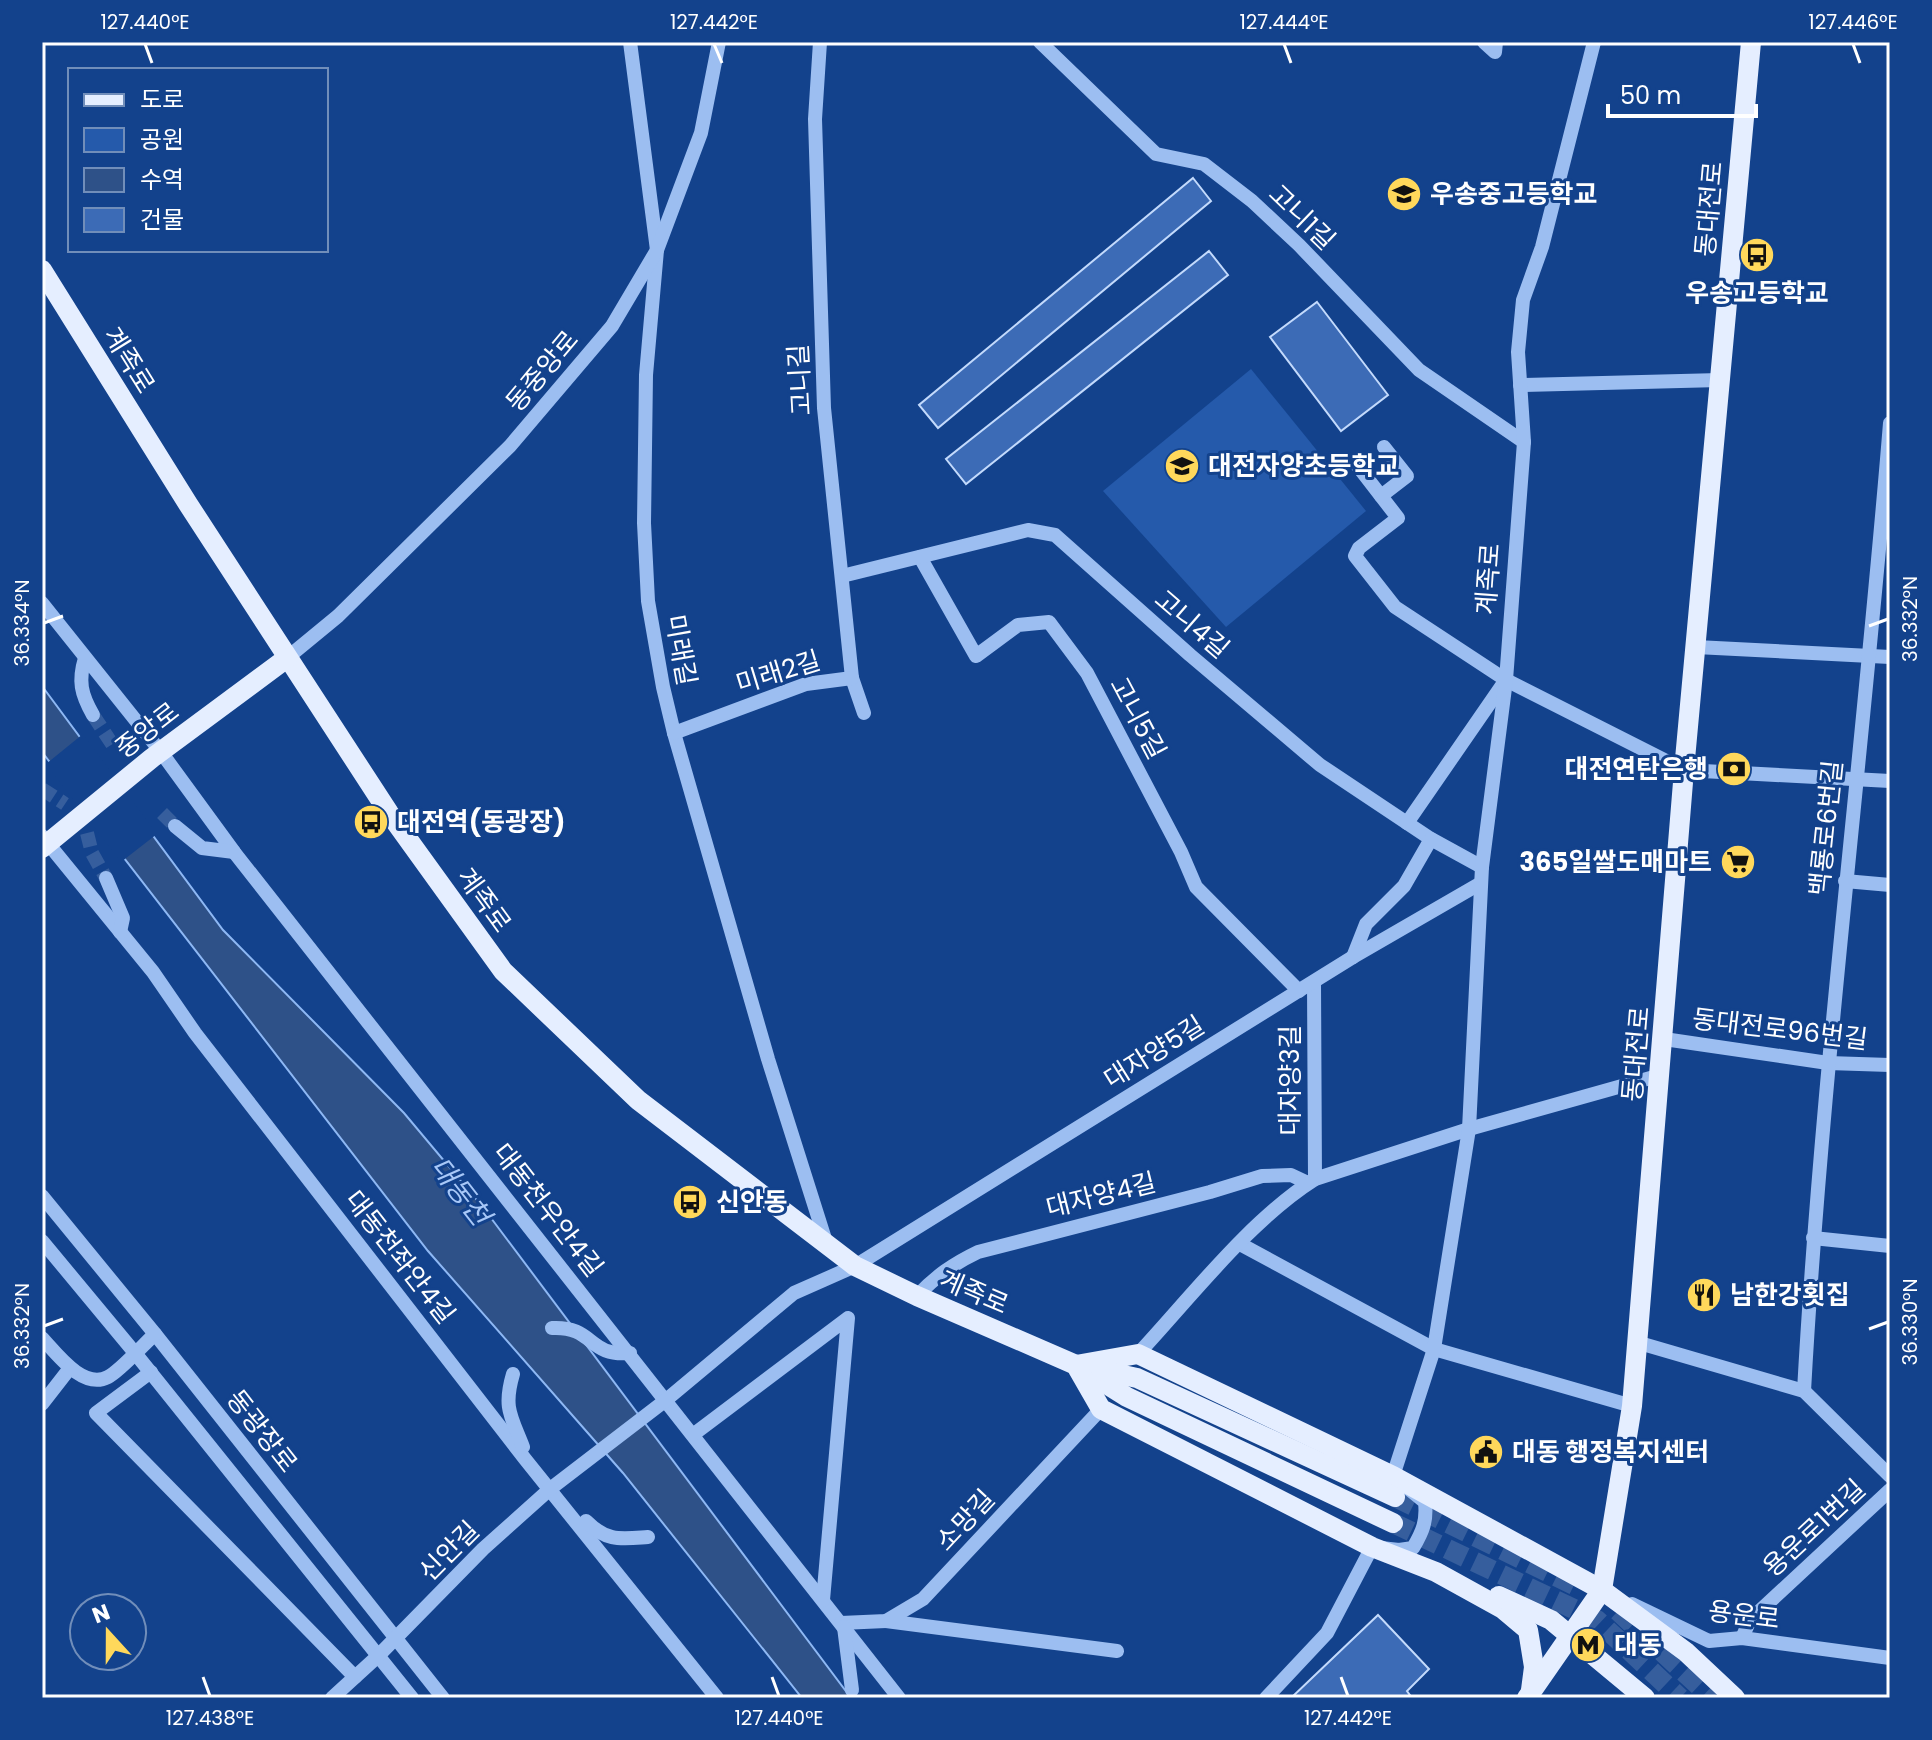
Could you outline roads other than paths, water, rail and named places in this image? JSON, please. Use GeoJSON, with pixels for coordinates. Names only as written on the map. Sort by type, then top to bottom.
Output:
{"type":"FeatureCollection","features":[{"type":"Feature","properties":{"kind":"main road","name":"동대전로"},"geometry":{"type":"LineString","coordinates":[[1528,1696],[1602,1590],[1632,1406],[1684,770],[1751,42]]}},
{"type":"Feature","properties":{"kind":"main road","name":"계족로"},"geometry":{"type":"LineString","coordinates":[[42,270],[287,658],[389,813],[503,971],[638,1100],[855,1266],[1076,1365],[1127,1397],[1393,1523]]}},
{"type":"Feature","properties":{"kind":"main road","name":"중앙로"},"geometry":{"type":"LineString","coordinates":[[48,841],[156,755],[287,658]]}},
{"type":"Feature","properties":{"kind":"main road"},"geometry":{"type":"LineString","coordinates":[[1528,1696],[1534,1667],[1528,1630],[1503,1609],[1436,1572],[1372,1547],[1101,1409],[1076,1365],[1138,1354],[1393,1476],[1602,1590],[1686,1652],[1735,1698]]}},
{"type":"Feature","properties":{"kind":"main road","name":"계족로"},"geometry":{"type":"LineString","coordinates":[[1076,1365],[1137,1378],[1395,1497]]}},
{"type":"Feature","properties":{"kind":"main road"},"geometry":{"type":"LineString","coordinates":[[1436,1572],[1446,1572],[1551,1620],[1645,1698]]}},
{"type":"Feature","properties":{"kind":"street","name":"미래길"},"geometry":{"type":"LineString","coordinates":[[630,42],[657,250],[646,375],[644,523],[648,601],[674,733],[768,1059],[827,1246]]}},
{"type":"Feature","properties":{"kind":"street","name":"동중앙로"},"geometry":{"type":"LineString","coordinates":[[287,658],[338,616],[510,446],[612,326],[657,250],[701,133],[719,42]]}},
{"type":"Feature","properties":{"kind":"street","name":"고니길"},"geometry":{"type":"LineString","coordinates":[[820,42],[815,119],[824,408],[852,678],[864,713]]}},
{"type":"Feature","properties":{"kind":"street","name":"고니1길"},"geometry":{"type":"LineString","coordinates":[[1040,42],[1156,154],[1204,164],[1252,201],[1299,245],[1419,370],[1524,442]]}},
{"type":"Feature","properties":{"kind":"street"},"geometry":{"type":"LineString","coordinates":[[1484,42],[1495,52],[1496,42]]}},
{"type":"Feature","properties":{"kind":"street","name":"계족로"},"geometry":{"type":"LineString","coordinates":[[1393,1476],[1434,1349],[1469,1129],[1482,867],[1506,680],[1524,442],[1518,352],[1523,300],[1542,247],[1594,42]]}},
{"type":"Feature","properties":{"kind":"street"},"geometry":{"type":"LineString","coordinates":[[1520,385],[1720,380]]}},
{"type":"Feature","properties":{"kind":"street","name":"백룡로6번길"},"geometry":{"type":"LineString","coordinates":[[1804,1391],[1813,1238],[1845,881],[1868,656],[1886,532],[1890,423]]}},
{"type":"Feature","properties":{"kind":"street"},"geometry":{"type":"LineString","coordinates":[[1381,496],[1407,476],[1384,447]]}},
{"type":"Feature","properties":{"kind":"street"},"geometry":{"type":"LineString","coordinates":[[1357,465],[1398,518],[1359,548],[1355,556],[1361,566],[1395,607],[1506,680],[1684,770],[1890,781]]}},
{"type":"Feature","properties":{"kind":"street","name":"고니4길"},"geometry":{"type":"LineString","coordinates":[[842,576],[1028,530],[1055,535],[1320,765],[1431,839],[1482,867]]}},
{"type":"Feature","properties":{"kind":"street","name":"고니5길"},"geometry":{"type":"LineString","coordinates":[[920,557],[976,656],[1018,625],[1049,622],[1087,673],[1181,852],[1196,887],[1299,991]]}},
{"type":"Feature","properties":{"kind":"street","name":"대동천우안4길"},"geometry":{"type":"LineString","coordinates":[[42,603],[156,755],[630,1353],[660,1404],[694,1434],[899,1698]]}},
{"type":"Feature","properties":{"kind":"street"},"geometry":{"type":"LineString","coordinates":[[1696,647],[1890,657]]}},
{"type":"Feature","properties":{"kind":"street"},"geometry":{"type":"LineString","coordinates":[[85,658],[80,682],[83,697],[93,715]]}},
{"type":"Feature","properties":{"kind":"street","name":"미래2길"},"geometry":{"type":"LineString","coordinates":[[674,733],[806,684],[852,678]]}},
{"type":"Feature","properties":{"kind":"street"},"geometry":{"type":"LineString","coordinates":[[1407,823],[1506,680]]}},
{"type":"Feature","properties":{"kind":"street"},"geometry":{"type":"LineString","coordinates":[[175,826],[202,848],[234,852]]}},
{"type":"Feature","properties":{"kind":"street"},"geometry":{"type":"LineString","coordinates":[[1353,957],[1366,924],[1404,886],[1431,839]]}},
{"type":"Feature","properties":{"kind":"street","name":"대동천좌안4길"},"geometry":{"type":"LineString","coordinates":[[48,841],[525,1459],[553,1486],[717,1698]]}},
{"type":"Feature","properties":{"kind":"street"},"geometry":{"type":"LineString","coordinates":[[106,878],[123,918],[120,932]]}},
{"type":"Feature","properties":{"kind":"street"},"geometry":{"type":"LineString","coordinates":[[1845,881],[1890,885]]}},
{"type":"Feature","properties":{"kind":"street","name":"대자양5길"},"geometry":{"type":"LineString","coordinates":[[855,1266],[1353,957],[1481,883]]}},
{"type":"Feature","properties":{"kind":"street","name":"대자양3길"},"geometry":{"type":"LineString","coordinates":[[1311,1181],[1314,982]]}},
{"type":"Feature","properties":{"kind":"street","name":"동대전로96번길"},"geometry":{"type":"LineString","coordinates":[[1664,1039],[1828,1063],[1890,1065]]}},
{"type":"Feature","properties":{"kind":"street"},"geometry":{"type":"LineString","coordinates":[[1138,1354],[1240,1244],[1296,1191],[1311,1181],[1469,1129],[1661,1075]]}},
{"type":"Feature","properties":{"kind":"street","name":"대자양4길"},"geometry":{"type":"LineString","coordinates":[[917,1296],[944,1270],[978,1252],[1262,1176],[1291,1175],[1311,1181]]}},
{"type":"Feature","properties":{"kind":"street","name":"동광장로"},"geometry":{"type":"LineString","coordinates":[[42,1196],[443,1698]]}},
{"type":"Feature","properties":{"kind":"street"},"geometry":{"type":"LineString","coordinates":[[1813,1238],[1890,1246]]}},
{"type":"Feature","properties":{"kind":"street","name":"동광장로"},"geometry":{"type":"LineString","coordinates":[[42,1241],[412,1698]]}},
{"type":"Feature","properties":{"kind":"street"},"geometry":{"type":"LineString","coordinates":[[1240,1244],[1434,1349],[1632,1406]]}},
{"type":"Feature","properties":{"kind":"street"},"geometry":{"type":"LineString","coordinates":[[660,1404],[794,1293],[855,1266]]}},
{"type":"Feature","properties":{"kind":"street"},"geometry":{"type":"LineString","coordinates":[[694,1434],[848,1318],[823,1600]]}},
{"type":"Feature","properties":{"kind":"street"},"geometry":{"type":"LineString","coordinates":[[552,1328],[582,1332],[601,1350],[609,1353],[630,1353]]}},
{"type":"Feature","properties":{"kind":"street"},"geometry":{"type":"LineString","coordinates":[[42,1338],[70,1368],[90,1379],[108,1378],[155,1334]]}},
{"type":"Feature","properties":{"kind":"street"},"geometry":{"type":"LineString","coordinates":[[1636,1342],[1804,1391],[1890,1476]]}},
{"type":"Feature","properties":{"kind":"street"},"geometry":{"type":"LineString","coordinates":[[42,1404],[70,1368]]}},
{"type":"Feature","properties":{"kind":"street"},"geometry":{"type":"LineString","coordinates":[[151,1372],[96,1413],[355,1677]]}},
{"type":"Feature","properties":{"kind":"street"},"geometry":{"type":"LineString","coordinates":[[513,1374],[508,1411],[525,1459]]}},
{"type":"Feature","properties":{"kind":"street","name":"신안길"},"geometry":{"type":"LineString","coordinates":[[332,1698],[378,1656],[483,1549],[553,1486],[660,1404]]}},
{"type":"Feature","properties":{"kind":"street","name":"소망길"},"geometry":{"type":"LineString","coordinates":[[842,1625],[886,1621],[923,1599],[1101,1409]]}},
{"type":"Feature","properties":{"kind":"street"},"geometry":{"type":"LineString","coordinates":[[1266,1698],[1327,1633],[1372,1547],[1413,1548],[1423,1531],[1427,1518],[1425,1502],[1393,1476]]}},
{"type":"Feature","properties":{"kind":"street"},"geometry":{"type":"LineString","coordinates":[[553,1486],[602,1536],[623,1539],[648,1537]]}},
{"type":"Feature","properties":{"kind":"street","name":"용운로1번길"},"geometry":{"type":"LineString","coordinates":[[1742,1638],[1750,1620],[1890,1490]]}},
{"type":"Feature","properties":{"kind":"street","name":"용운로"},"geometry":{"type":"LineString","coordinates":[[1602,1590],[1709,1641],[1742,1638],[1890,1658]]}},
{"type":"Feature","properties":{"kind":"street"},"geometry":{"type":"LineString","coordinates":[[886,1621],[1117,1651]]}},
{"type":"Feature","properties":{"kind":"street"},"geometry":{"type":"LineString","coordinates":[[842,1625],[852,1690]]}},
{"type":"Feature","properties":{"kind":"water","name":"대동천"},"geometry":{"type":"Polygon","coordinates":[[[42,686],[223,930],[404,1113],[482,1206],[851,1698],[802,1698],[623,1473],[428,1251],[42,752],[42,686]]]}},
{"type":"Feature","properties":{"kind":"tunnel"},"geometry":{"type":"LineString","coordinates":[[93,715],[116,750]]}},
{"type":"Feature","properties":{"kind":"tunnel"},"geometry":{"type":"LineString","coordinates":[[42,789],[65,804]]}},
{"type":"Feature","properties":{"kind":"tunnel"},"geometry":{"type":"LineString","coordinates":[[162,813],[175,826]]}},
{"type":"Feature","properties":{"kind":"tunnel"},"geometry":{"type":"LineString","coordinates":[[87,833],[92,853],[106,878]]}},
{"type":"Feature","properties":{"kind":"tunnel"},"geometry":{"type":"LineString","coordinates":[[1395,1497],[1574,1585]]}},
{"type":"Feature","properties":{"kind":"tunnel"},"geometry":{"type":"LineString","coordinates":[[1393,1523],[1597,1620],[1680,1698]]}},
{"type":"Feature","properties":{"kind":"tunnel"},"geometry":{"type":"LineString","coordinates":[[1618,1611],[1712,1698]]}},
{"type":"Feature","properties":{"kind":"place","name":"우송중고등학교"},"geometry":{"type":"Point","coordinates":[1404,194]}},
{"type":"Feature","properties":{"kind":"place","name":"우송고등학교"},"geometry":{"type":"Point","coordinates":[1757,255]}},
{"type":"Feature","properties":{"kind":"place","name":"대전자양초등학교"},"geometry":{"type":"Point","coordinates":[1182,466]}},
{"type":"Feature","properties":{"kind":"place","name":"대전연탄은행"},"geometry":{"type":"Point","coordinates":[1734,769]}},
{"type":"Feature","properties":{"kind":"place","name":"대전역(동광장)"},"geometry":{"type":"Point","coordinates":[371,822]}},
{"type":"Feature","properties":{"kind":"place","name":"365일쌀도매마트"},"geometry":{"type":"Point","coordinates":[1738,862]}},
{"type":"Feature","properties":{"kind":"place","name":"신안동"},"geometry":{"type":"Point","coordinates":[690,1202]}},
{"type":"Feature","properties":{"kind":"place","name":"남한강횟집"},"geometry":{"type":"Point","coordinates":[1704,1295]}},
{"type":"Feature","properties":{"kind":"place","name":"대동 행정복지센터"},"geometry":{"type":"Point","coordinates":[1486,1452]}},
{"type":"Feature","properties":{"kind":"place","name":"대동"},"geometry":{"type":"Point","coordinates":[1588,1645]}}]}
